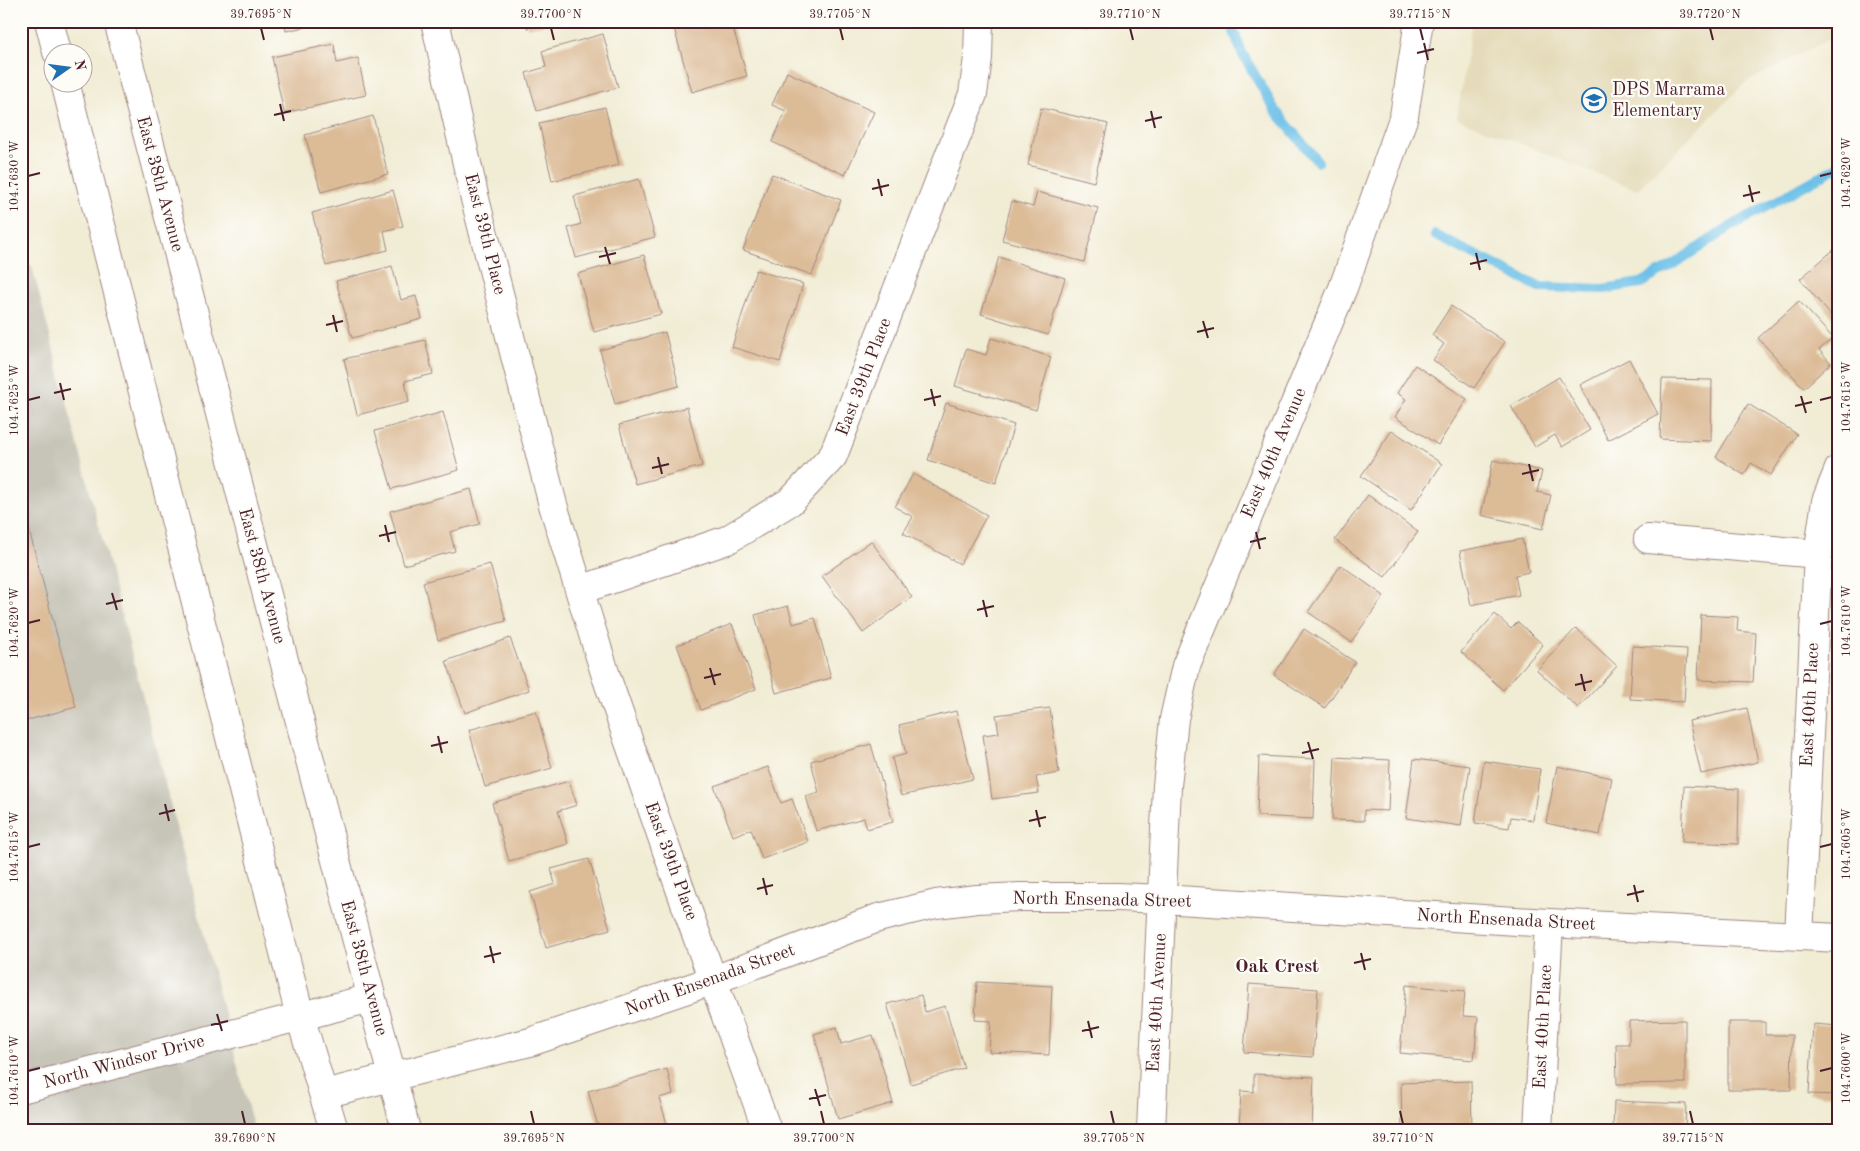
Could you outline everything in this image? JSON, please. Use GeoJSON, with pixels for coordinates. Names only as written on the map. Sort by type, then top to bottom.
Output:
{"type":"FeatureCollection","features":[{"type":"Feature","properties":{"kind":"street"},"geometry":{"type":"LineString","coordinates":[[49,21],[54,42]]}},
{"type":"Feature","properties":{"kind":"street","name":"East 38th Avenue"},"geometry":{"type":"LineString","coordinates":[[118,21],[406,1130]]}},
{"type":"Feature","properties":{"kind":"street","name":"East 39th Place"},"geometry":{"type":"LineString","coordinates":[[435,21],[474,195],[553,505],[609,686],[686,906],[768,1130]]}},
{"type":"Feature","properties":{"kind":"street","name":"East 39th Place"},"geometry":{"type":"LineString","coordinates":[[580,590],[726,540],[791,501],[833,456],[973,94],[978,58],[979,21]]}},
{"type":"Feature","properties":{"kind":"street","name":"East 40th Avenue"},"geometry":{"type":"LineString","coordinates":[[1151,1130],[1168,786],[1173,729],[1186,666],[1343,288],[1404,116],[1419,21]]}},
{"type":"Feature","properties":{"kind":"street"},"geometry":{"type":"LineString","coordinates":[[68,92],[300,1016],[334,1130]]}},
{"type":"Feature","properties":{"kind":"street","name":"East 40th Place"},"geometry":{"type":"LineString","coordinates":[[1799,936],[1818,554],[1826,501],[1839,469]]}},
{"type":"Feature","properties":{"kind":"street"},"geometry":{"type":"LineString","coordinates":[[1648,540],[1818,554]]}},
{"type":"Feature","properties":{"kind":"street","name":"North Ensenada Street"},"geometry":{"type":"LineString","coordinates":[[324,1094],[530,1042],[714,980],[878,918],[936,904],[977,899],[1118,897],[1839,938]]}},
{"type":"Feature","properties":{"kind":"street","name":"East 40th Place"},"geometry":{"type":"LineString","coordinates":[[1538,1130],[1549,923]]}},
{"type":"Feature","properties":{"kind":"street","name":"North Windsor Drive"},"geometry":{"type":"LineString","coordinates":[[21,1089],[372,998]]}},
{"type":"Feature","properties":{"kind":"shaded area","name":"DPS Marrama Elementary"},"geometry":{"type":"Polygon","coordinates":[[[1472,21],[1839,21],[1839,34],[1745,83],[1637,190],[1457,118],[1472,21]]]}},
{"type":"Feature","properties":{"kind":"shaded area"},"geometry":{"type":"Polygon","coordinates":[[[21,259],[32,266],[254,1130],[21,1130],[21,259]]]}},
{"type":"Feature","properties":{"kind":"building"},"geometry":{"type":"Polygon","coordinates":[[[284,21],[327,21],[327,22],[286,31],[284,21]]]}},
{"type":"Feature","properties":{"kind":"building"},"geometry":{"type":"Polygon","coordinates":[[[526,21],[559,21],[559,22],[527,28],[526,21]]]}},
{"type":"Feature","properties":{"kind":"building"},"geometry":{"type":"Polygon","coordinates":[[[672,21],[731,21],[747,76],[692,92],[672,21]]]}},
{"type":"Feature","properties":{"kind":"building"},"geometry":{"type":"Polygon","coordinates":[[[1071,21],[1141,21],[1141,25],[1071,25],[1071,21]]]}},
{"type":"Feature","properties":{"kind":"building"},"geometry":{"type":"Polygon","coordinates":[[[603,34],[618,87],[537,111],[526,73],[546,67],[542,51],[603,34]]]}},
{"type":"Feature","properties":{"kind":"building"},"geometry":{"type":"Polygon","coordinates":[[[334,44],[337,63],[358,58],[366,95],[284,113],[272,57],[334,44]]]}},
{"type":"Feature","properties":{"kind":"building"},"geometry":{"type":"Polygon","coordinates":[[[787,72],[874,112],[845,175],[772,142],[786,111],[772,105],[787,72]]]}},
{"type":"Feature","properties":{"kind":"building"},"geometry":{"type":"Polygon","coordinates":[[[605,107],[619,165],[552,181],[539,123],[605,107]]]}},
{"type":"Feature","properties":{"kind":"building"},"geometry":{"type":"Polygon","coordinates":[[[1041,108],[1108,124],[1094,182],[1028,165],[1041,108]]]}},
{"type":"Feature","properties":{"kind":"building"},"geometry":{"type":"Polygon","coordinates":[[[373,116],[388,174],[321,192],[305,135],[373,116]]]}},
{"type":"Feature","properties":{"kind":"building"},"geometry":{"type":"Polygon","coordinates":[[[772,174],[841,200],[812,275],[743,250],[772,174]]]}},
{"type":"Feature","properties":{"kind":"building"},"geometry":{"type":"Polygon","coordinates":[[[639,179],[655,237],[576,258],[568,228],[581,224],[574,196],[639,179]]]}},
{"type":"Feature","properties":{"kind":"building"},"geometry":{"type":"Polygon","coordinates":[[[393,190],[403,226],[384,231],[388,250],[326,266],[312,213],[393,190]]]}},
{"type":"Feature","properties":{"kind":"building"},"geometry":{"type":"Polygon","coordinates":[[[1037,192],[1098,208],[1084,262],[1002,240],[1012,201],[1033,207],[1037,192]]]}},
{"type":"Feature","properties":{"kind":"building"},"geometry":{"type":"Polygon","coordinates":[[[1839,245],[1839,325],[1800,279],[1839,245]]]}},
{"type":"Feature","properties":{"kind":"building"},"geometry":{"type":"Polygon","coordinates":[[[644,255],[661,314],[594,332],[578,274],[644,255]]]}},
{"type":"Feature","properties":{"kind":"building"},"geometry":{"type":"Polygon","coordinates":[[[999,257],[1065,278],[1048,335],[981,314],[999,257]]]}},
{"type":"Feature","properties":{"kind":"building"},"geometry":{"type":"Polygon","coordinates":[[[392,266],[401,300],[416,296],[422,319],[352,338],[336,281],[392,266]]]}},
{"type":"Feature","properties":{"kind":"building"},"geometry":{"type":"Polygon","coordinates":[[[756,270],[803,284],[780,362],[732,347],[756,270]]]}},
{"type":"Feature","properties":{"kind":"building"},"geometry":{"type":"Polygon","coordinates":[[[1799,301],[1833,338],[1819,350],[1831,363],[1804,388],[1758,338],[1799,301]]]}},
{"type":"Feature","properties":{"kind":"building"},"geometry":{"type":"Polygon","coordinates":[[[1451,306],[1505,342],[1474,388],[1433,360],[1444,344],[1432,335],[1451,306]]]}},
{"type":"Feature","properties":{"kind":"building"},"geometry":{"type":"Polygon","coordinates":[[[665,332],[679,386],[615,404],[600,350],[665,332]]]}},
{"type":"Feature","properties":{"kind":"building"},"geometry":{"type":"Polygon","coordinates":[[[991,338],[1051,357],[1036,410],[955,386],[966,349],[986,355],[991,338]]]}},
{"type":"Feature","properties":{"kind":"building"},"geometry":{"type":"Polygon","coordinates":[[[425,340],[433,374],[405,381],[409,402],[357,415],[344,359],[425,340]]]}},
{"type":"Feature","properties":{"kind":"building"},"geometry":{"type":"Polygon","coordinates":[[[1629,359],[1658,414],[1608,440],[1580,385],[1629,359]]]}},
{"type":"Feature","properties":{"kind":"building"},"geometry":{"type":"Polygon","coordinates":[[[1415,365],[1467,399],[1438,445],[1395,417],[1406,399],[1397,393],[1415,365]]]}},
{"type":"Feature","properties":{"kind":"building"},"geometry":{"type":"Polygon","coordinates":[[[1559,377],[1590,430],[1562,447],[1555,435],[1535,447],[1511,406],[1559,377]]]}},
{"type":"Feature","properties":{"kind":"building"},"geometry":{"type":"Polygon","coordinates":[[[1662,379],[1712,380],[1711,441],[1660,439],[1662,379]]]}},
{"type":"Feature","properties":{"kind":"building"},"geometry":{"type":"Polygon","coordinates":[[[946,403],[1014,425],[996,483],[928,460],[946,403]]]}},
{"type":"Feature","properties":{"kind":"building"},"geometry":{"type":"Polygon","coordinates":[[[1748,404],[1797,434],[1771,475],[1751,463],[1744,475],[1716,457],[1748,404]]]}},
{"type":"Feature","properties":{"kind":"building"},"geometry":{"type":"Polygon","coordinates":[[[687,407],[702,466],[635,484],[619,425],[687,407]]]}},
{"type":"Feature","properties":{"kind":"building"},"geometry":{"type":"Polygon","coordinates":[[[443,412],[459,470],[392,489],[375,431],[443,412]]]}},
{"type":"Feature","properties":{"kind":"building"},"geometry":{"type":"Polygon","coordinates":[[[1392,430],[1442,464],[1411,510],[1361,476],[1392,430]]]}},
{"type":"Feature","properties":{"kind":"building"},"geometry":{"type":"Polygon","coordinates":[[[1493,460],[1542,471],[1537,492],[1551,495],[1543,529],[1481,515],[1493,460]]]}},
{"type":"Feature","properties":{"kind":"building"},"geometry":{"type":"Polygon","coordinates":[[[913,474],[987,515],[960,564],[903,533],[913,517],[895,507],[913,474]]]}},
{"type":"Feature","properties":{"kind":"building"},"geometry":{"type":"Polygon","coordinates":[[[471,489],[480,524],[450,532],[455,551],[404,565],[390,511],[471,489]]]}},
{"type":"Feature","properties":{"kind":"building"},"geometry":{"type":"Polygon","coordinates":[[[1368,495],[1418,532],[1385,577],[1335,540],[1368,495]]]}},
{"type":"Feature","properties":{"kind":"building"},"geometry":{"type":"Polygon","coordinates":[[[21,500],[76,707],[21,722],[21,500]]]}},
{"type":"Feature","properties":{"kind":"building"},"geometry":{"type":"Polygon","coordinates":[[[1522,539],[1529,572],[1515,575],[1519,595],[1471,605],[1460,551],[1522,539]]]}},
{"type":"Feature","properties":{"kind":"building"},"geometry":{"type":"Polygon","coordinates":[[[871,541],[912,597],[863,633],[822,576],[871,541]]]}},
{"type":"Feature","properties":{"kind":"building"},"geometry":{"type":"Polygon","coordinates":[[[490,564],[506,621],[438,640],[423,582],[490,564]]]}},
{"type":"Feature","properties":{"kind":"building"},"geometry":{"type":"Polygon","coordinates":[[[1341,565],[1384,596],[1351,642],[1308,612],[1341,565]]]}},
{"type":"Feature","properties":{"kind":"building"},"geometry":{"type":"Polygon","coordinates":[[[788,606],[793,624],[815,618],[831,678],[776,693],[755,615],[788,606]]]}},
{"type":"Feature","properties":{"kind":"building"},"geometry":{"type":"Polygon","coordinates":[[[1495,614],[1511,629],[1518,622],[1543,645],[1503,690],[1461,652],[1495,614]]]}},
{"type":"Feature","properties":{"kind":"building"},"geometry":{"type":"Polygon","coordinates":[[[1701,615],[1738,617],[1737,631],[1756,633],[1753,682],[1698,680],[1701,615]]]}},
{"type":"Feature","properties":{"kind":"building"},"geometry":{"type":"Polygon","coordinates":[[[732,624],[756,689],[701,710],[677,645],[732,624]]]}},
{"type":"Feature","properties":{"kind":"building"},"geometry":{"type":"Polygon","coordinates":[[[1576,628],[1617,666],[1578,708],[1537,670],[1576,628]]]}},
{"type":"Feature","properties":{"kind":"building"},"geometry":{"type":"Polygon","coordinates":[[[1304,629],[1355,662],[1325,708],[1274,675],[1304,629]]]}},
{"type":"Feature","properties":{"kind":"building"},"geometry":{"type":"Polygon","coordinates":[[[510,638],[529,690],[465,713],[446,661],[510,638]]]}},
{"type":"Feature","properties":{"kind":"building"},"geometry":{"type":"Polygon","coordinates":[[[1633,646],[1687,649],[1684,702],[1630,699],[1633,646]]]}},
{"type":"Feature","properties":{"kind":"building"},"geometry":{"type":"Polygon","coordinates":[[[1050,708],[1059,773],[1036,777],[1039,793],[992,799],[983,735],[999,733],[996,715],[1050,708]]]}},
{"type":"Feature","properties":{"kind":"building"},"geometry":{"type":"Polygon","coordinates":[[[1747,708],[1758,762],[1701,774],[1689,721],[1747,708]]]}},
{"type":"Feature","properties":{"kind":"building"},"geometry":{"type":"Polygon","coordinates":[[[536,711],[552,768],[485,787],[469,730],[536,711]]]}},
{"type":"Feature","properties":{"kind":"building"},"geometry":{"type":"Polygon","coordinates":[[[956,711],[973,779],[901,796],[892,758],[906,754],[899,725],[956,711]]]}},
{"type":"Feature","properties":{"kind":"building"},"geometry":{"type":"Polygon","coordinates":[[[871,744],[893,822],[867,829],[864,818],[816,831],[806,796],[819,793],[811,761],[871,744]]]}},
{"type":"Feature","properties":{"kind":"building"},"geometry":{"type":"Polygon","coordinates":[[[1259,756],[1315,759],[1313,819],[1257,816],[1259,756]]]}},
{"type":"Feature","properties":{"kind":"building"},"geometry":{"type":"Polygon","coordinates":[[[1335,757],[1390,760],[1388,811],[1364,810],[1364,821],[1332,820],[1335,757]]]}},
{"type":"Feature","properties":{"kind":"building"},"geometry":{"type":"Polygon","coordinates":[[[1414,759],[1470,766],[1461,826],[1406,818],[1414,759]]]}},
{"type":"Feature","properties":{"kind":"building"},"geometry":{"type":"Polygon","coordinates":[[[1484,761],[1540,769],[1533,820],[1511,817],[1509,828],[1475,823],[1484,761]]]}},
{"type":"Feature","properties":{"kind":"building"},"geometry":{"type":"Polygon","coordinates":[[[1557,766],[1612,778],[1600,835],[1546,823],[1557,766]]]}},
{"type":"Feature","properties":{"kind":"building"},"geometry":{"type":"Polygon","coordinates":[[[768,767],[781,803],[792,799],[808,842],[762,859],[751,829],[733,836],[714,786],[768,767]]]}},
{"type":"Feature","properties":{"kind":"building"},"geometry":{"type":"Polygon","coordinates":[[[569,781],[577,805],[558,811],[568,844],[509,861],[492,803],[569,781]]]}},
{"type":"Feature","properties":{"kind":"building"},"geometry":{"type":"Polygon","coordinates":[[[1684,786],[1739,789],[1738,844],[1682,842],[1684,786]]]}},
{"type":"Feature","properties":{"kind":"building"},"geometry":{"type":"Polygon","coordinates":[[[589,859],[610,929],[546,948],[530,892],[555,884],[551,869],[589,859]]]}},
{"type":"Feature","properties":{"kind":"building"},"geometry":{"type":"Polygon","coordinates":[[[977,982],[1052,986],[1049,1055],[989,1052],[991,1021],[975,1020],[977,982]]]}},
{"type":"Feature","properties":{"kind":"building"},"geometry":{"type":"Polygon","coordinates":[[[1249,984],[1318,989],[1313,1057],[1244,1052],[1249,984]]]}},
{"type":"Feature","properties":{"kind":"building"},"geometry":{"type":"Polygon","coordinates":[[[1406,985],[1465,991],[1463,1016],[1478,1017],[1474,1060],[1400,1053],[1406,985]]]}},
{"type":"Feature","properties":{"kind":"building"},"geometry":{"type":"Polygon","coordinates":[[[921,995],[925,1012],[945,1006],[964,1068],[911,1084],[887,1004],[921,995]]]}},
{"type":"Feature","properties":{"kind":"building"},"geometry":{"type":"Polygon","coordinates":[[[1685,1020],[1685,1083],[1617,1084],[1616,1044],[1629,1044],[1629,1021],[1685,1020]]]}},
{"type":"Feature","properties":{"kind":"building"},"geometry":{"type":"Polygon","coordinates":[[[1728,1022],[1765,1022],[1765,1035],[1792,1035],[1791,1090],[1728,1090],[1728,1022]]]}},
{"type":"Feature","properties":{"kind":"building"},"geometry":{"type":"Polygon","coordinates":[[[1813,1024],[1839,1026],[1839,1095],[1809,1094],[1813,1024]]]}},
{"type":"Feature","properties":{"kind":"building"},"geometry":{"type":"Polygon","coordinates":[[[837,1027],[841,1044],[873,1035],[893,1103],[838,1119],[814,1034],[837,1027]]]}},
{"type":"Feature","properties":{"kind":"building"},"geometry":{"type":"Polygon","coordinates":[[[667,1069],[673,1094],[659,1098],[669,1130],[599,1130],[588,1091],[667,1069]]]}},
{"type":"Feature","properties":{"kind":"building"},"geometry":{"type":"Polygon","coordinates":[[[1254,1074],[1314,1077],[1312,1130],[1239,1130],[1241,1091],[1254,1092],[1254,1074]]]}},
{"type":"Feature","properties":{"kind":"building"},"geometry":{"type":"Polygon","coordinates":[[[1471,1081],[1472,1130],[1402,1130],[1401,1083],[1471,1081]]]}},
{"type":"Feature","properties":{"kind":"building"},"geometry":{"type":"Polygon","coordinates":[[[1614,1101],[1686,1104],[1685,1130],[1613,1130],[1614,1101]]]}},
{"type":"Feature","properties":{"kind":"waterway"},"geometry":{"type":"LineString","coordinates":[[1230,21],[1242,53],[1275,110],[1318,162]]}},
{"type":"Feature","properties":{"kind":"waterway"},"geometry":{"type":"LineString","coordinates":[[1435,235],[1539,287],[1603,289],[1641,283],[1673,265],[1728,228],[1839,166]]}},
{"type":"Feature","properties":{"kind":"place","name":"DPS Marrama Elementary"},"geometry":{"type":"Point","coordinates":[1594,100]}},
{"type":"Feature","properties":{"kind":"district","name":"Oak Crest"},"geometry":{"type":"Point","coordinates":[1277,967]}}]}
